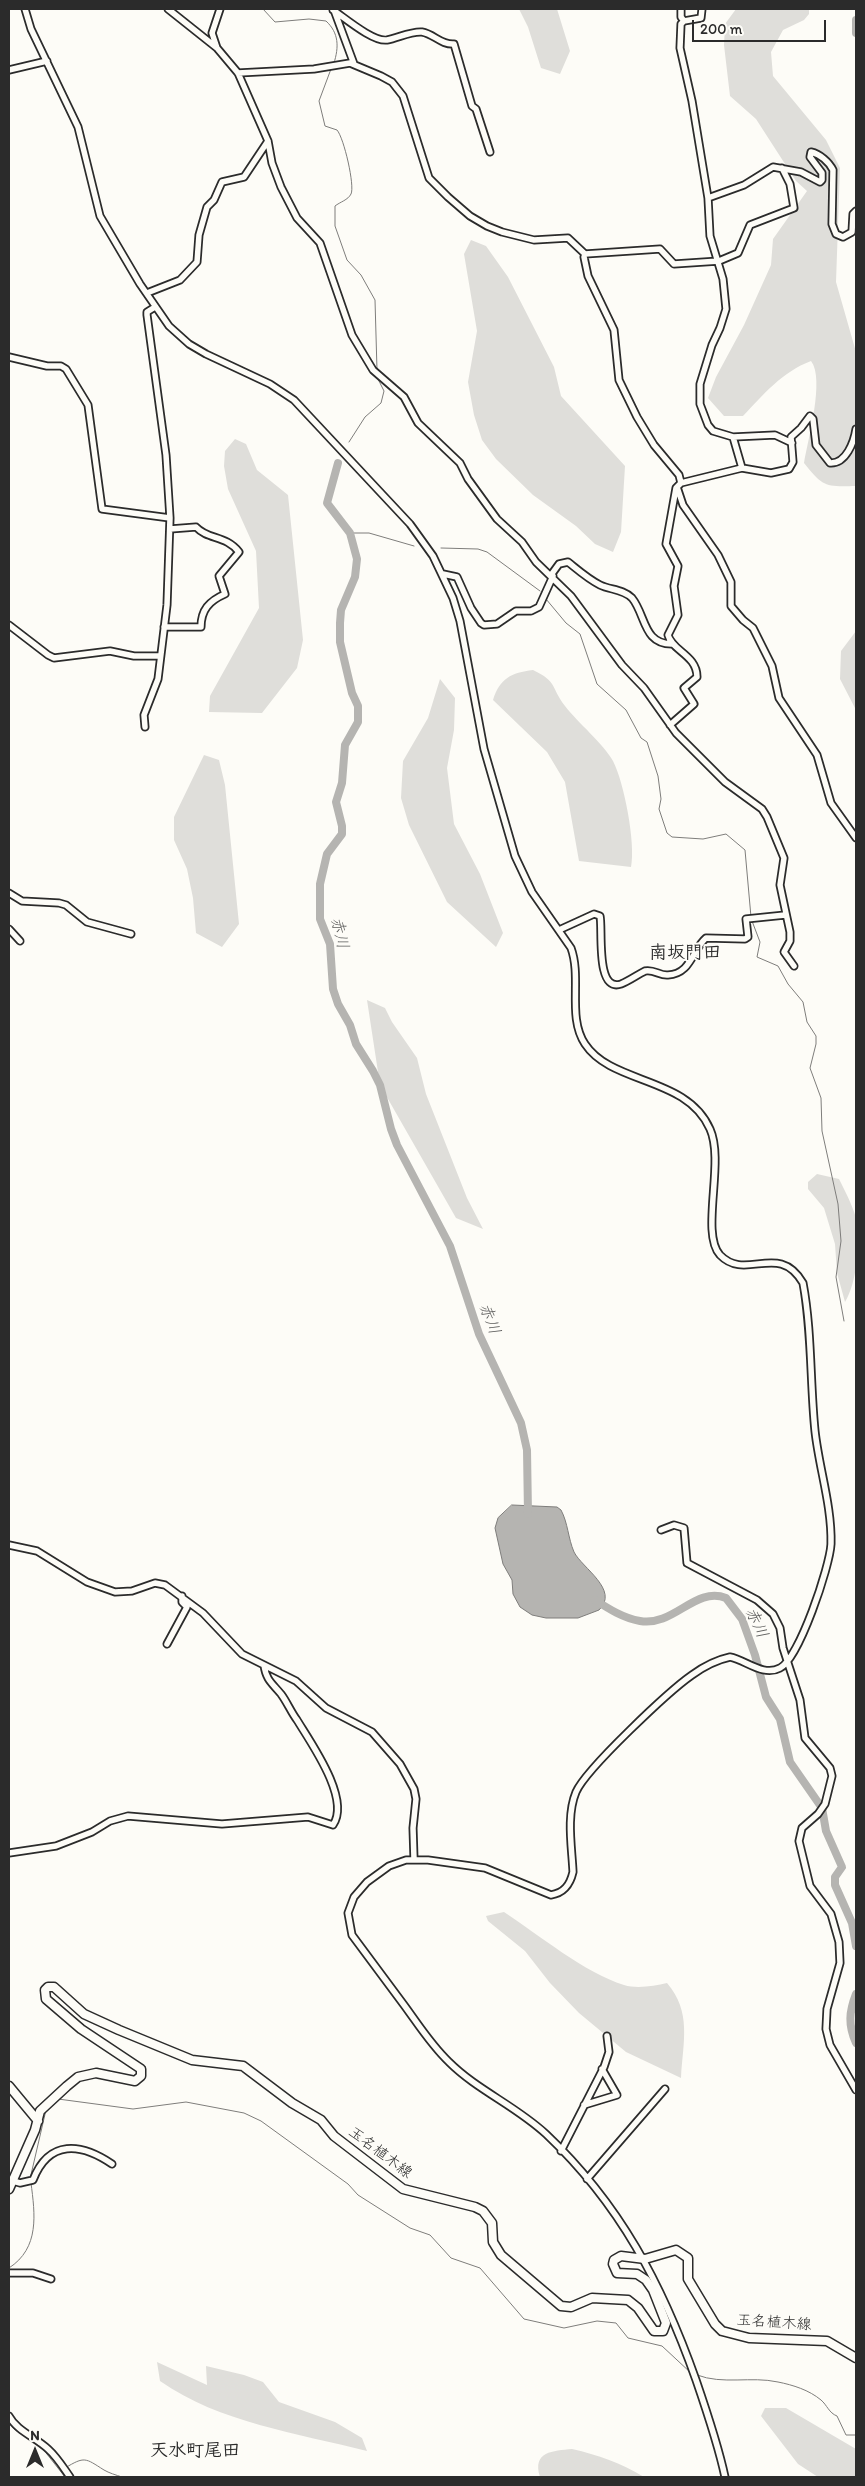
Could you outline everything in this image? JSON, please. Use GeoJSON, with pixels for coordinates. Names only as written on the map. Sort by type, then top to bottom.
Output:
{"type":"FeatureCollection","features":[{"type":"Feature","properties":{"kind":"main road","name":"玉名植木線"},"geometry":{"type":"LineString","coordinates":[[38,2120],[40,2111],[46,2104],[78,2077],[96,2073],[135,2081],[142,2072],[141,2069],[80,2028],[46,1999],[45,1990],[48,1987],[54,1987],[84,2014],[120,2030],[192,2060],[243,2066],[292,2103],[321,2120],[338,2139],[403,2189],[475,2207],[483,2212],[492,2223],[493,2242],[497,2250],[561,2306],[571,2307],[592,2298],[628,2300],[638,2308],[654,2331],[663,2331],[666,2323],[649,2283],[639,2274],[619,2274],[613,2268],[614,2260],[618,2257],[645,2259],[673,2250],[682,2252],[690,2262],[688,2279],[716,2324],[728,2334],[749,2338],[827,2341],[856,2358]]}},
{"type":"Feature","properties":{"kind":"main road"},"geometry":{"type":"LineString","coordinates":[[9,2086],[38,2120],[11,2185]]}},
{"type":"Feature","properties":{"kind":"street"},"geometry":{"type":"LineString","coordinates":[[25,9],[31,29],[78,127],[100,216],[155,307],[169,326],[189,344],[270,384],[304,409],[410,524],[443,574],[460,621],[486,758],[515,856],[532,892],[559,930],[574,958],[577,974],[576,1018],[581,1038],[590,1051],[603,1061],[684,1098],[696,1107],[708,1125],[716,1157],[712,1234],[716,1249],[726,1260],[734,1263],[779,1263],[787,1266],[794,1269],[803,1283],[815,1433],[828,1505],[831,1543],[820,1591],[794,1653],[781,1668],[770,1671],[759,1669],[730,1657],[706,1667],[683,1682],[591,1771],[576,1792],[573,1804],[573,1872],[571,1882],[565,1890],[551,1895],[492,1869],[414,1859],[389,1866],[359,1889],[354,1896],[348,1914],[352,1935],[436,2048],[460,2072],[534,2123],[587,2180],[620,2221],[645,2259],[686,2353],[716,2437],[725,2477]]}},
{"type":"Feature","properties":{"kind":"street"},"geometry":{"type":"LineString","coordinates":[[168,9],[217,48],[238,73],[268,142],[272,163],[281,187],[297,218],[320,242],[352,335],[377,373],[404,397],[420,425],[460,464],[468,479],[497,519],[522,542],[536,562],[552,575],[571,596],[622,665],[644,688],[670,725],[725,782],[762,810],[767,817],[784,858],[780,885],[790,939],[784,952],[794,966]]}},
{"type":"Feature","properties":{"kind":"street"},"geometry":{"type":"LineString","coordinates":[[217,48],[212,33],[220,9]]}},
{"type":"Feature","properties":{"kind":"street"},"geometry":{"type":"LineString","coordinates":[[333,9],[354,64]]}},
{"type":"Feature","properties":{"kind":"street"},"geometry":{"type":"LineString","coordinates":[[333,9],[375,38],[385,40],[420,32],[432,35],[447,44],[454,44],[472,106],[476,109],[490,152]]}},
{"type":"Feature","properties":{"kind":"street"},"geometry":{"type":"LineString","coordinates":[[681,9],[681,18],[684,21]]}},
{"type":"Feature","properties":{"kind":"street"},"geometry":{"type":"LineString","coordinates":[[684,21],[701,18],[702,9]]}},
{"type":"Feature","properties":{"kind":"street"},"geometry":{"type":"LineString","coordinates":[[684,21],[680,29],[680,48],[692,101],[708,198],[710,236],[719,261],[726,309],[700,384],[700,404],[708,425],[713,431],[733,437],[775,435],[792,443]]}},
{"type":"Feature","properties":{"kind":"street"},"geometry":{"type":"LineString","coordinates":[[9,70],[47,61]]}},
{"type":"Feature","properties":{"kind":"street"},"geometry":{"type":"LineString","coordinates":[[238,73],[354,64],[382,76],[400,90],[408,104],[429,178],[438,188],[470,216],[487,226],[526,238],[547,241],[563,237],[568,238],[585,254],[660,249],[674,264],[719,261],[738,253],[750,225],[794,208],[790,184],[782,168]]}},
{"type":"Feature","properties":{"kind":"street"},"geometry":{"type":"LineString","coordinates":[[147,293],[180,280],[196,262],[199,235],[207,207],[214,200],[222,182],[244,177],[268,142]]}},
{"type":"Feature","properties":{"kind":"street"},"geometry":{"type":"LineString","coordinates":[[708,198],[744,185],[762,176],[770,168],[782,168],[801,172],[820,182],[822,174],[810,157],[810,154],[814,153],[830,164],[833,170],[832,224],[840,236],[848,236],[852,232],[853,214],[856,211]]}},
{"type":"Feature","properties":{"kind":"street"},"geometry":{"type":"LineString","coordinates":[[585,254],[588,276],[614,330],[617,374],[622,388],[654,445],[679,475],[677,492],[683,505],[718,555],[731,582],[731,606],[753,628],[772,666],[779,698],[817,755],[831,803],[856,838]]}},
{"type":"Feature","properties":{"kind":"street"},"geometry":{"type":"LineString","coordinates":[[145,727],[144,715],[158,679],[167,604],[170,529],[166,455],[147,315],[147,312],[155,307]]}},
{"type":"Feature","properties":{"kind":"street"},"geometry":{"type":"LineString","coordinates":[[9,357],[47,366],[60,366],[66,369],[88,404],[102,508],[170,518]]}},
{"type":"Feature","properties":{"kind":"street"},"geometry":{"type":"LineString","coordinates":[[670,725],[694,704],[684,688],[696,676],[695,668],[685,653],[673,644],[668,635],[678,615],[674,586],[678,566],[668,550],[666,538],[671,520],[674,494],[679,484],[742,468],[771,473],[790,469],[793,462],[793,434],[811,416],[816,445],[826,459],[834,463],[844,456],[852,445],[856,429]]}},
{"type":"Feature","properties":{"kind":"street"},"geometry":{"type":"LineString","coordinates":[[733,437],[742,468]]}},
{"type":"Feature","properties":{"kind":"street"},"geometry":{"type":"LineString","coordinates":[[164,627],[201,627],[202,613],[214,599],[224,594],[219,576],[238,552],[234,546],[217,536],[206,535],[196,527],[170,529]]}},
{"type":"Feature","properties":{"kind":"street"},"geometry":{"type":"LineString","coordinates":[[443,574],[457,577],[481,623],[484,625],[497,624],[516,611],[540,607],[552,575],[559,564],[568,562],[599,585],[626,593],[632,599],[653,638],[667,644],[673,644]]}},
{"type":"Feature","properties":{"kind":"street"},"geometry":{"type":"LineString","coordinates":[[9,625],[48,656],[54,658],[110,651],[134,656],[160,656]]}},
{"type":"Feature","properties":{"kind":"street"},"geometry":{"type":"LineString","coordinates":[[9,893],[22,901],[66,905],[87,922],[131,934]]}},
{"type":"Feature","properties":{"kind":"street"},"geometry":{"type":"LineString","coordinates":[[559,930],[594,914],[600,916],[602,964],[609,981],[614,984],[621,984],[645,970],[667,976],[685,969],[706,938],[740,940],[748,937],[746,919],[785,915]]}},
{"type":"Feature","properties":{"kind":"street"},"geometry":{"type":"LineString","coordinates":[[9,929],[20,941]]}},
{"type":"Feature","properties":{"kind":"street"},"geometry":{"type":"LineString","coordinates":[[661,1530],[674,1525],[684,1528],[687,1564],[757,1600],[773,1614],[780,1628],[800,1700],[806,1738],[828,1766],[832,1776],[824,1804],[818,1814],[802,1828],[799,1841],[810,1886],[828,1908],[836,1932],[840,1958],[827,2009],[826,2029],[830,2045],[856,2090]]}},
{"type":"Feature","properties":{"kind":"street"},"geometry":{"type":"LineString","coordinates":[[9,1545],[37,1551],[87,1582],[114,1592],[132,1591],[158,1583],[182,1596],[203,1613],[242,1654],[296,1681],[326,1708],[367,1729],[382,1741],[409,1778],[416,1799],[413,1828],[414,1859]]}},
{"type":"Feature","properties":{"kind":"street"},"geometry":{"type":"LineString","coordinates":[[167,1644],[187,1607],[182,1602],[182,1596]]}},
{"type":"Feature","properties":{"kind":"street"},"geometry":{"type":"LineString","coordinates":[[9,1853],[56,1846],[92,1832],[110,1821],[128,1816],[222,1824],[308,1817],[333,1825],[337,1817],[337,1810],[334,1787],[329,1774],[281,1694],[265,1676],[264,1665]]}},
{"type":"Feature","properties":{"kind":"street"},"geometry":{"type":"LineString","coordinates":[[561,2151],[602,2069],[608,2052],[607,2036]]}},
{"type":"Feature","properties":{"kind":"street"},"geometry":{"type":"LineString","coordinates":[[584,2105],[617,2095],[602,2069]]}},
{"type":"Feature","properties":{"kind":"street"},"geometry":{"type":"LineString","coordinates":[[587,2180],[665,2088]]}},
{"type":"Feature","properties":{"kind":"street"},"geometry":{"type":"LineString","coordinates":[[11,2185],[30,2181],[43,2164],[61,2150],[68,2148],[94,2152],[112,2164]]}},
{"type":"Feature","properties":{"kind":"street"},"geometry":{"type":"LineString","coordinates":[[9,2273],[33,2273],[52,2279]]}},
{"type":"Feature","properties":{"kind":"street"},"geometry":{"type":"LineString","coordinates":[[9,2416],[13,2423],[22,2431],[49,2450],[70,2477]]}},
{"type":"Feature","properties":{"kind":"shaded area"},"geometry":{"type":"Polygon","coordinates":[[[519,9],[557,9],[570,51],[560,74],[541,68],[528,27],[519,9]]]}},
{"type":"Feature","properties":{"kind":"shaded area"},"geometry":{"type":"Polygon","coordinates":[[[736,9],[809,9],[809,14],[804,20],[783,30],[771,52],[773,76],[826,140],[840,168],[836,282],[856,352],[856,486],[826,484],[816,477],[804,463],[816,395],[815,370],[811,361],[782,377],[743,416],[724,416],[708,398],[716,377],[744,325],[771,265],[773,239],[807,191],[796,181],[756,119],[730,96],[724,45],[725,24],[736,9]]]}},
{"type":"Feature","properties":{"kind":"shaded area"},"geometry":{"type":"Polygon","coordinates":[[[471,240],[486,246],[508,277],[554,367],[561,396],[625,466],[621,532],[613,552],[595,544],[576,526],[533,495],[496,459],[482,440],[474,415],[468,382],[477,331],[464,254],[471,240]]]}},
{"type":"Feature","properties":{"kind":"shaded area"},"geometry":{"type":"Polygon","coordinates":[[[235,439],[246,444],[257,470],[288,495],[303,640],[297,668],[262,713],[209,712],[210,696],[259,608],[256,551],[228,489],[224,466],[225,451],[235,439]]]}},
{"type":"Feature","properties":{"kind":"shaded area"},"geometry":{"type":"Polygon","coordinates":[[[856,631],[856,710],[840,679],[841,651],[856,631]]]}},
{"type":"Feature","properties":{"kind":"shaded area"},"geometry":{"type":"Polygon","coordinates":[[[533,670],[550,681],[565,706],[603,747],[613,761],[621,783],[628,813],[632,844],[631,867],[579,861],[565,782],[547,752],[493,700],[499,686],[507,678],[518,673],[533,670]]]}},
{"type":"Feature","properties":{"kind":"shaded area"},"geometry":{"type":"Polygon","coordinates":[[[440,679],[455,698],[454,730],[447,768],[454,824],[480,874],[503,933],[496,947],[447,902],[409,825],[401,798],[403,761],[428,718],[440,679]]]}},
{"type":"Feature","properties":{"kind":"shaded area"},"geometry":{"type":"Polygon","coordinates":[[[204,755],[219,760],[225,785],[239,924],[222,947],[196,933],[193,898],[187,869],[174,840],[174,817],[204,755]]]}},
{"type":"Feature","properties":{"kind":"shaded area"},"geometry":{"type":"Polygon","coordinates":[[[367,1000],[385,1008],[392,1022],[417,1058],[426,1094],[467,1198],[483,1229],[456,1218],[380,1085],[367,1000]]]}},
{"type":"Feature","properties":{"kind":"shaded area"},"geometry":{"type":"Polygon","coordinates":[[[817,1174],[839,1179],[856,1218],[858,1238],[857,1261],[852,1284],[845,1302],[837,1273],[835,1244],[824,1208],[808,1189],[808,1182],[817,1174]]]}},
{"type":"Feature","properties":{"kind":"shaded area"},"geometry":{"type":"Polygon","coordinates":[[[512,1505],[557,1507],[561,1510],[574,1552],[602,1587],[605,1595],[604,1602],[599,1610],[578,1618],[546,1618],[532,1615],[520,1607],[513,1594],[512,1580],[503,1564],[495,1528],[498,1518],[512,1505]]]}},
{"type":"Feature","properties":{"kind":"shaded area"},"geometry":{"type":"Polygon","coordinates":[[[504,1912],[562,1953],[609,1979],[634,1987],[667,1983],[675,1994],[683,2016],[684,2040],[681,2078],[626,2052],[579,2013],[550,1983],[525,1951],[488,1921],[486,1916],[504,1912]]]}},
{"type":"Feature","properties":{"kind":"shaded area"},"geometry":{"type":"Polygon","coordinates":[[[157,2362],[207,2385],[206,2366],[244,2375],[263,2382],[279,2402],[335,2422],[362,2438],[367,2451],[260,2425],[208,2407],[160,2381],[157,2362]]]}},
{"type":"Feature","properties":{"kind":"shaded area"},"geometry":{"type":"Polygon","coordinates":[[[765,2408],[786,2408],[856,2449],[856,2477],[818,2477],[798,2464],[761,2416],[765,2408]]]}},
{"type":"Feature","properties":{"kind":"shaded area"},"geometry":{"type":"Polygon","coordinates":[[[572,2449],[609,2460],[644,2477],[540,2477],[538,2468],[542,2457],[551,2452],[572,2449]]]}},
{"type":"Feature","properties":{"kind":"waterway"},"geometry":{"type":"LineString","coordinates":[[263,9],[275,22],[309,19],[326,21],[336,35],[337,40],[334,63]]}},
{"type":"Feature","properties":{"kind":"waterway"},"geometry":{"type":"LineString","coordinates":[[856,20],[856,33]]}},
{"type":"Feature","properties":{"kind":"waterway"},"geometry":{"type":"LineString","coordinates":[[331,69],[319,101],[325,126],[337,130],[343,142],[352,189],[348,198],[335,206],[335,226],[347,260],[361,275],[375,300],[377,370]]}},
{"type":"Feature","properties":{"kind":"waterway"},"geometry":{"type":"LineString","coordinates":[[349,442],[365,417],[381,403],[384,391],[377,377]]}},
{"type":"Feature","properties":{"kind":"waterway","name":"赤川"},"geometry":{"type":"LineString","coordinates":[[338,463],[327,503],[350,533],[357,559],[355,577],[341,610],[340,642],[352,693],[358,706],[358,722],[345,745],[342,783],[336,802],[342,834],[327,854],[320,884],[320,919],[330,944],[333,989],[338,1004],[350,1025],[356,1044],[380,1085],[397,1145],[450,1246],[479,1334],[521,1423],[527,1450],[528,1514]]}},
{"type":"Feature","properties":{"kind":"waterway"},"geometry":{"type":"LineString","coordinates":[[350,533],[369,533],[414,546]]}},
{"type":"Feature","properties":{"kind":"waterway"},"geometry":{"type":"LineString","coordinates":[[441,548],[478,549],[487,552],[540,591]]}},
{"type":"Feature","properties":{"kind":"waterway"},"geometry":{"type":"LineString","coordinates":[[546,599],[566,623],[580,634],[597,684],[626,710],[641,738],[647,742],[658,776],[661,799],[659,809],[667,833],[672,837],[703,839],[726,834],[745,850],[751,917]]}},
{"type":"Feature","properties":{"kind":"waterway"},"geometry":{"type":"LineString","coordinates":[[752,921],[760,942],[757,957],[778,966],[788,984],[803,1002],[807,1022],[816,1036],[810,1068],[821,1098],[822,1131],[838,1204],[841,1241],[836,1277],[844,1321]]}},
{"type":"Feature","properties":{"kind":"waterway","name":"赤川"},"geometry":{"type":"LineString","coordinates":[[595,1600],[628,1618],[652,1621],[674,1613],[704,1597],[715,1596],[726,1598],[742,1619],[755,1655],[766,1697],[780,1719],[790,1762],[822,1808],[826,1831],[842,1867],[835,1877],[835,1885],[852,1923],[856,1946]]}},
{"type":"Feature","properties":{"kind":"waterway","name":"赤川"},"geometry":{"type":"LineString","coordinates":[[856,1994],[850,2018],[856,2043]]}},
{"type":"Feature","properties":{"kind":"waterway"},"geometry":{"type":"LineString","coordinates":[[58,2099],[133,2109],[186,2102],[244,2113],[261,2121],[348,2184],[358,2195],[410,2228],[430,2235],[451,2258],[480,2268],[524,2319],[564,2328],[597,2321],[616,2323],[628,2338],[662,2346],[691,2373]]}},
{"type":"Feature","properties":{"kind":"waterway"},"geometry":{"type":"LineString","coordinates":[[30,2179],[46,2110]]}},
{"type":"Feature","properties":{"kind":"waterway"},"geometry":{"type":"LineString","coordinates":[[9,2268],[19,2260],[31,2240],[34,2218],[31,2183]]}},
{"type":"Feature","properties":{"kind":"waterway"},"geometry":{"type":"LineString","coordinates":[[697,2375],[727,2380],[768,2380],[801,2388],[821,2400],[837,2416],[846,2435],[856,2435]]}},
{"type":"Feature","properties":{"kind":"waterway"},"geometry":{"type":"LineString","coordinates":[[9,2423],[14,2429],[43,2449],[65,2477]]}},
{"type":"Feature","properties":{"kind":"waterway"},"geometry":{"type":"LineString","coordinates":[[65,2468],[85,2460],[122,2477]]}},
{"type":"Feature","properties":{"kind":"district","name":"南坂門田"},"geometry":{"type":"Point","coordinates":[685,953]}},
{"type":"Feature","properties":{"kind":"district","name":"天水町尾田"},"geometry":{"type":"Point","coordinates":[195,2451]}}]}
